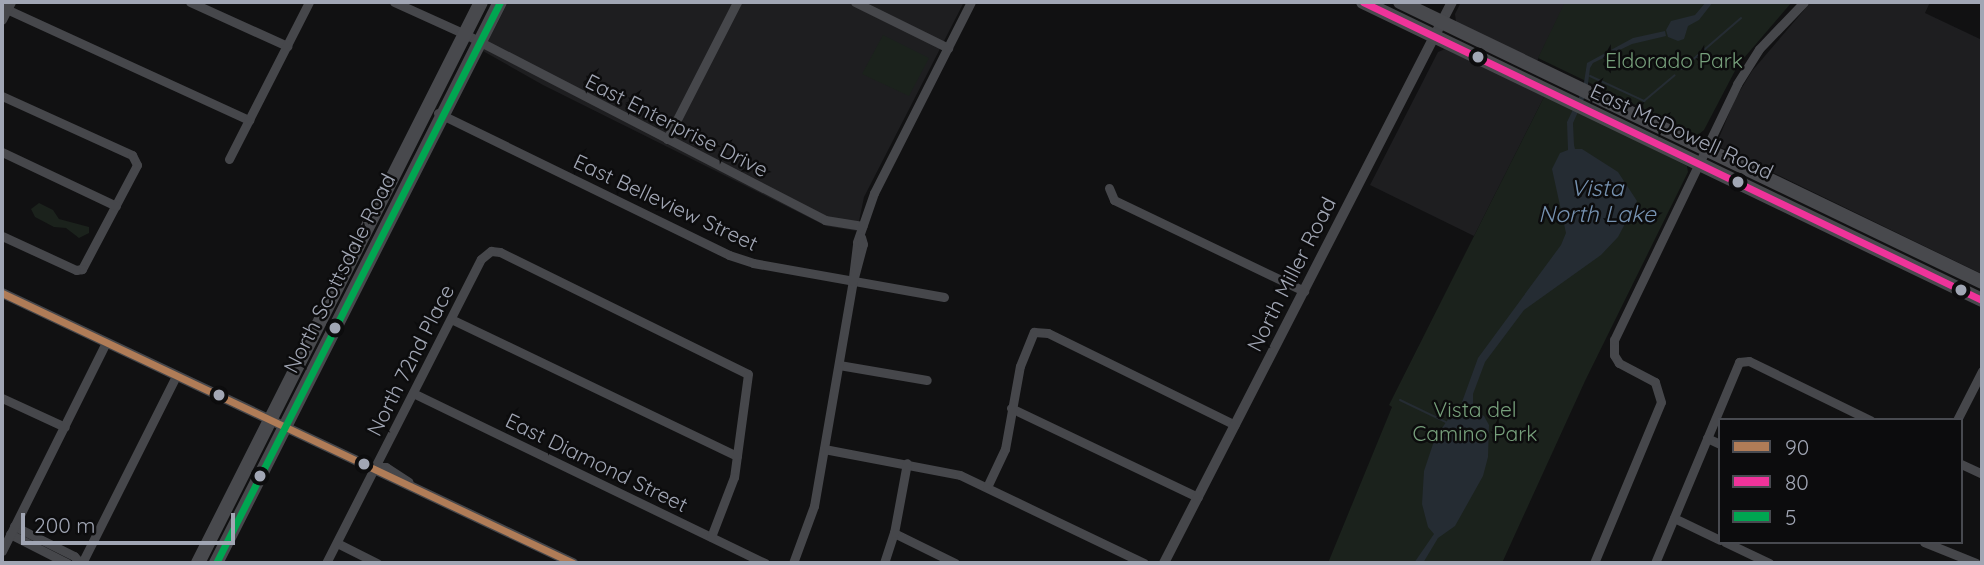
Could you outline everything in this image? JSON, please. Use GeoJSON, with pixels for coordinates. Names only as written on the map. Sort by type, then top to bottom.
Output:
{"type":"FeatureCollection","features":[{"type":"Feature","properties":{"kind":"main road","name":"North Scottsdale Road"},"geometry":{"type":"LineString","coordinates":[[198,563],[481,2]]}},
{"type":"Feature","properties":{"kind":"main road","name":"North Scottsdale Road"},"geometry":{"type":"LineString","coordinates":[[216,563],[500,2]]}},
{"type":"Feature","properties":{"kind":"main road","name":"East McDowell Road"},"geometry":{"type":"LineString","coordinates":[[1363,2],[1634,132],[1702,156],[1982,282]]}},
{"type":"Feature","properties":{"kind":"main road","name":"East McDowell Road"},"geometry":{"type":"LineString","coordinates":[[1400,2],[1641,118],[1702,156],[1982,300]]}},
{"type":"Feature","properties":{"kind":"street"},"geometry":{"type":"LineString","coordinates":[[190,2],[287,46]]}},
{"type":"Feature","properties":{"kind":"street"},"geometry":{"type":"LineString","coordinates":[[229,159],[309,2]]}},
{"type":"Feature","properties":{"kind":"street"},"geometry":{"type":"LineString","coordinates":[[394,2],[480,42]]}},
{"type":"Feature","properties":{"kind":"street"},"geometry":{"type":"LineString","coordinates":[[667,139],[737,2]]}},
{"type":"Feature","properties":{"kind":"street"},"geometry":{"type":"LineString","coordinates":[[855,2],[948,48]]}},
{"type":"Feature","properties":{"kind":"street"},"geometry":{"type":"LineString","coordinates":[[793,563],[814,506],[853,281],[852,267],[857,243],[874,193],[971,2]]}},
{"type":"Feature","properties":{"kind":"street","name":"North Miller Road"},"geometry":{"type":"LineString","coordinates":[[1164,563],[1452,2]]}},
{"type":"Feature","properties":{"kind":"street"},"geometry":{"type":"LineString","coordinates":[[1594,563],[1661,402],[1655,382],[1619,363],[1614,355],[1614,340],[1744,72],[1759,49],[1804,2]]}},
{"type":"Feature","properties":{"kind":"street"},"geometry":{"type":"LineString","coordinates":[[5,10],[249,120]]}},
{"type":"Feature","properties":{"kind":"street","name":"East Enterprise Drive"},"geometry":{"type":"LineString","coordinates":[[480,42],[825,220],[863,226]]}},
{"type":"Feature","properties":{"kind":"street"},"geometry":{"type":"LineString","coordinates":[[2,96],[137,159],[137,164],[82,269],[76,270],[2,236]]}},
{"type":"Feature","properties":{"kind":"street","name":"East Belleview Street"},"geometry":{"type":"LineString","coordinates":[[427,108],[729,255],[752,263],[944,297]]}},
{"type":"Feature","properties":{"kind":"street"},"geometry":{"type":"LineString","coordinates":[[2,152],[116,206]]}},
{"type":"Feature","properties":{"kind":"street"},"geometry":{"type":"LineString","coordinates":[[1109,188],[1114,200],[1304,291]]}},
{"type":"Feature","properties":{"kind":"street","name":"North 72nd Place"},"geometry":{"type":"LineString","coordinates":[[326,563],[481,259],[491,251],[500,252],[748,374],[737,456]]}},
{"type":"Feature","properties":{"kind":"street"},"geometry":{"type":"LineString","coordinates":[[2,293],[374,468],[386,468],[410,484],[573,563]]}},
{"type":"Feature","properties":{"kind":"street"},"geometry":{"type":"LineString","coordinates":[[451,319],[737,456],[728,499],[711,537]]}},
{"type":"Feature","properties":{"kind":"street"},"geometry":{"type":"LineString","coordinates":[[987,487],[1005,449],[1020,366],[1034,332],[1048,333],[1235,425]]}},
{"type":"Feature","properties":{"kind":"street"},"geometry":{"type":"LineString","coordinates":[[2,551],[106,342]]}},
{"type":"Feature","properties":{"kind":"street"},"geometry":{"type":"LineString","coordinates":[[1655,563],[1742,360],[1866,418]]}},
{"type":"Feature","properties":{"kind":"street"},"geometry":{"type":"LineString","coordinates":[[839,365],[927,380]]}},
{"type":"Feature","properties":{"kind":"street"},"geometry":{"type":"LineString","coordinates":[[1958,418],[1982,371]]}},
{"type":"Feature","properties":{"kind":"street"},"geometry":{"type":"LineString","coordinates":[[12,530],[74,556],[81,563],[176,376]]}},
{"type":"Feature","properties":{"kind":"street","name":"East Diamond Street"},"geometry":{"type":"LineString","coordinates":[[413,393],[765,563]]}},
{"type":"Feature","properties":{"kind":"street"},"geometry":{"type":"LineString","coordinates":[[2,398],[65,427]]}},
{"type":"Feature","properties":{"kind":"street"},"geometry":{"type":"LineString","coordinates":[[1011,408],[1198,497]]}},
{"type":"Feature","properties":{"kind":"street"},"geometry":{"type":"LineString","coordinates":[[1707,438],[1718,443]]}},
{"type":"Feature","properties":{"kind":"street"},"geometry":{"type":"LineString","coordinates":[[824,449],[960,475],[1144,563]]}},
{"type":"Feature","properties":{"kind":"street"},"geometry":{"type":"LineString","coordinates":[[884,563],[894,533],[907,463]]}},
{"type":"Feature","properties":{"kind":"street"},"geometry":{"type":"LineString","coordinates":[[1963,465],[1982,474]]}},
{"type":"Feature","properties":{"kind":"street"},"geometry":{"type":"LineString","coordinates":[[1674,518],[1718,539]]}},
{"type":"Feature","properties":{"kind":"street"},"geometry":{"type":"LineString","coordinates":[[12,530],[67,563]]}},
{"type":"Feature","properties":{"kind":"street"},"geometry":{"type":"LineString","coordinates":[[894,533],[956,563]]}},
{"type":"Feature","properties":{"kind":"street"},"geometry":{"type":"LineString","coordinates":[[337,543],[377,563]]}},
{"type":"Feature","properties":{"kind":"street"},"geometry":{"type":"LineString","coordinates":[[1729,544],[1769,563]]}},
{"type":"Feature","properties":{"kind":"street"},"geometry":{"type":"LineString","coordinates":[[1929,544],[1976,563]]}},
{"type":"Feature","properties":{"kind":"shaded area"},"geometry":{"type":"Polygon","coordinates":[[[508,2],[964,2],[864,197],[857,231],[826,226],[543,85],[483,51],[508,2]]]}},
{"type":"Feature","properties":{"kind":"shaded area"},"geometry":{"type":"Polygon","coordinates":[[[1461,2],[1565,4],[1537,61],[1456,22],[1455,14],[1461,2]]]}},
{"type":"Feature","properties":{"kind":"shaded area"},"geometry":{"type":"Polygon","coordinates":[[[1811,2],[1930,2],[1925,13],[1982,40],[1982,274],[1716,145],[1735,99],[1752,71],[1811,2]]]}},
{"type":"Feature","properties":{"kind":"shaded area"},"geometry":{"type":"Polygon","coordinates":[[[1445,49],[1545,95],[1474,236],[1370,185],[1438,52],[1445,49]]]}},
{"type":"Feature","properties":{"kind":"green space","name":"Eldorado Park"},"geometry":{"type":"Polygon","coordinates":[[[1561,2],[1792,2],[1738,65],[1704,130],[1698,135],[1538,58],[1564,4],[1561,2]]]}},
{"type":"Feature","properties":{"kind":"green space"},"geometry":{"type":"Polygon","coordinates":[[[883,35],[929,58],[909,96],[862,74],[883,35]]]}},
{"type":"Feature","properties":{"kind":"green space","name":"Vista del Camino Park"},"geometry":{"type":"Polygon","coordinates":[[[1545,95],[1687,166],[1688,172],[1585,381],[1502,563],[1328,563],[1392,407],[1389,405],[1545,95]]]}},
{"type":"Feature","properties":{"kind":"green space"},"geometry":{"type":"Polygon","coordinates":[[[39,203],[53,210],[59,219],[89,227],[89,233],[79,238],[66,228],[54,227],[35,217],[31,209],[39,203]]]}},
{"type":"Feature","properties":{"kind":"water"},"geometry":{"type":"Polygon","coordinates":[[[1706,2],[1713,2],[1699,20],[1688,26],[1684,39],[1678,41],[1668,37],[1666,30],[1671,21],[1695,15],[1706,2]]]}},
{"type":"Feature","properties":{"kind":"water","name":"Vista North Lake"},"geometry":{"type":"Polygon","coordinates":[[[1665,31],[1666,36],[1632,44],[1593,63],[1590,68],[1587,92],[1573,123],[1575,149],[1582,149],[1618,172],[1637,201],[1618,237],[1601,255],[1524,310],[1485,362],[1473,394],[1473,410],[1484,416],[1489,425],[1488,457],[1483,476],[1455,526],[1438,538],[1423,563],[1414,563],[1434,534],[1428,527],[1422,504],[1424,471],[1435,438],[1449,418],[1458,413],[1478,358],[1561,245],[1566,233],[1552,169],[1560,153],[1568,150],[1567,122],[1583,89],[1587,63],[1633,38],[1665,31]]]}},
{"type":"Feature","properties":{"kind":"waterway"},"geometry":{"type":"LineString","coordinates":[[1682,69],[1741,18]]}},
{"type":"Feature","properties":{"kind":"waterway"},"geometry":{"type":"LineString","coordinates":[[1590,76],[1644,101],[1675,75]]}},
{"type":"Feature","properties":{"kind":"waterway"},"geometry":{"type":"LineString","coordinates":[[1400,400],[1446,422]]}},
{"type":"Feature","properties":{"kind":"transit line","name":"5"},"geometry":{"type":"LineString","coordinates":[[216,563],[500,2]]}},
{"type":"Feature","properties":{"kind":"transit line","name":"80"},"geometry":{"type":"LineString","coordinates":[[1363,2],[1982,300]]}},
{"type":"Feature","properties":{"kind":"transit line","name":"90"},"geometry":{"type":"LineString","coordinates":[[2,293],[573,563]]}}]}
